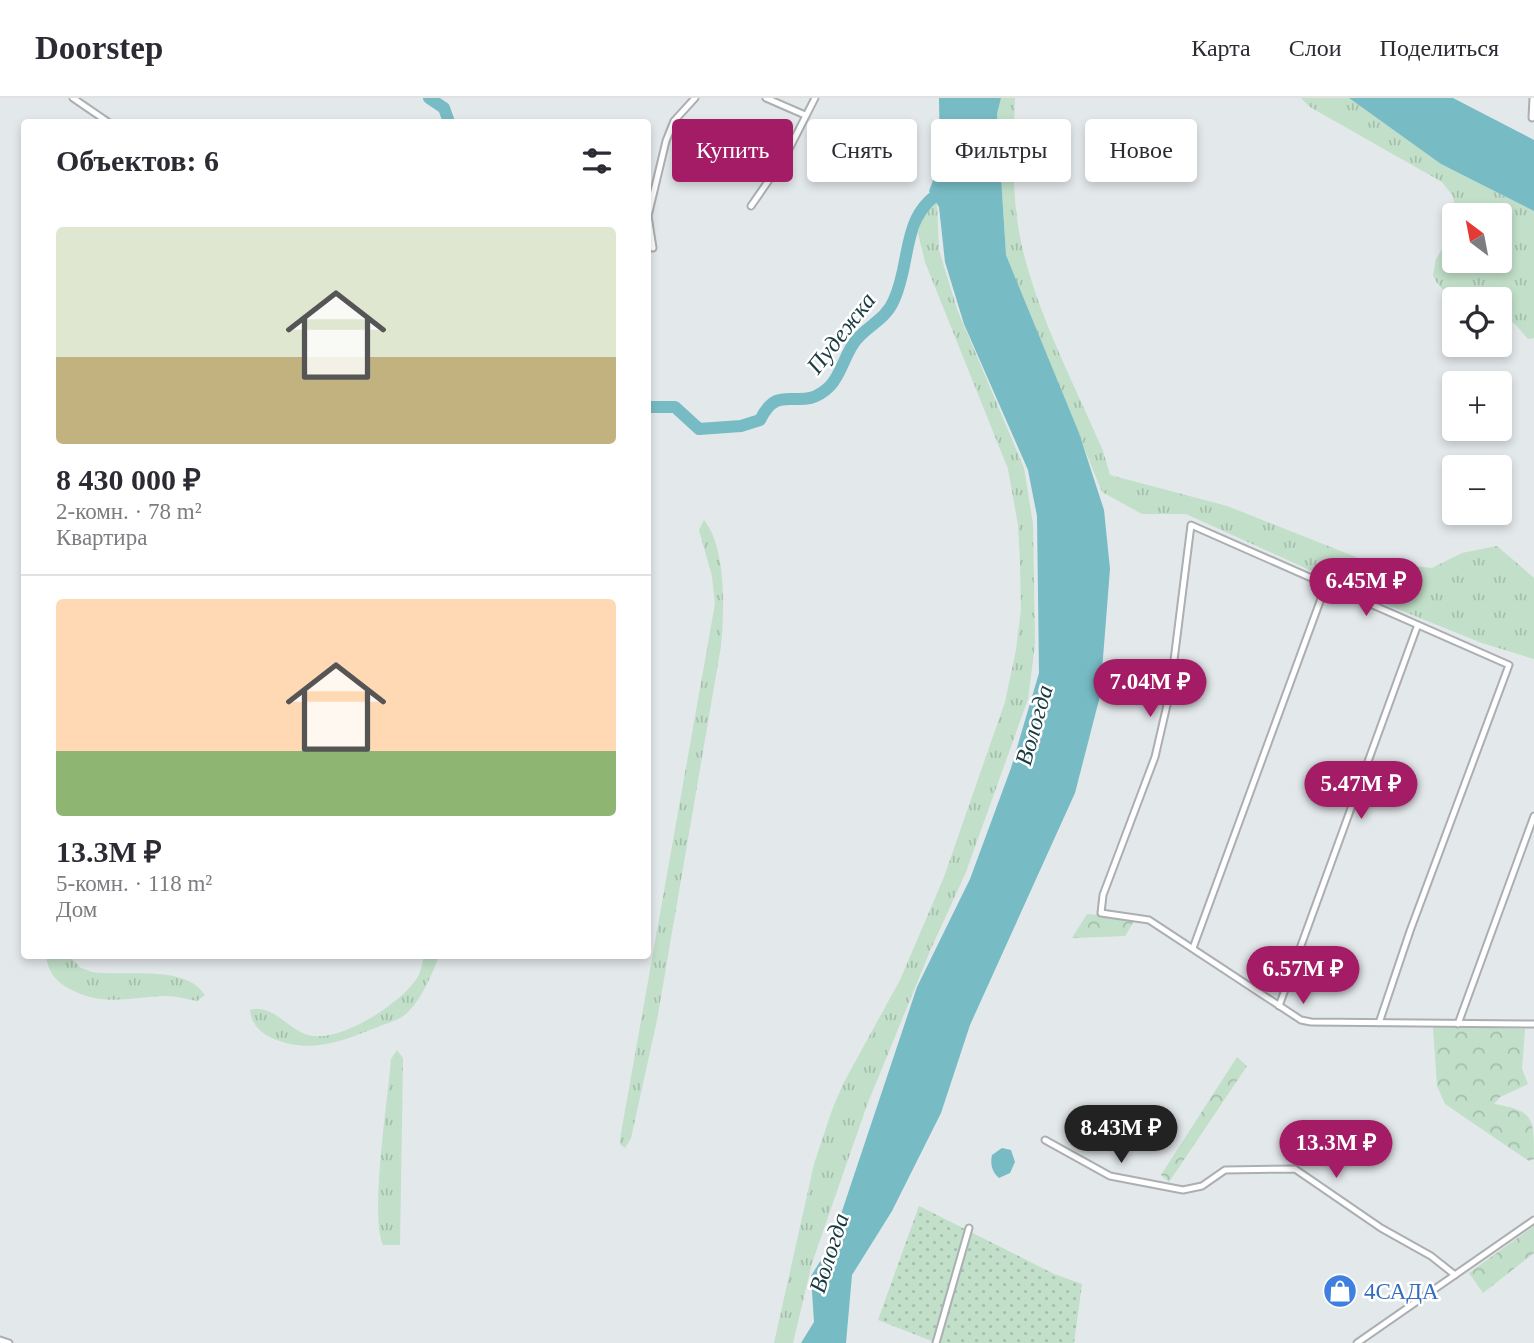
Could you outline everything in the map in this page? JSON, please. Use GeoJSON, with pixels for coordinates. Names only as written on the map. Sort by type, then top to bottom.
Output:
{"type":"FeatureCollection","features":[{"type":"Feature","properties":{"kind":"street"},"geometry":{"type":"LineString","coordinates":[[73,98],[104,119]]}},
{"type":"Feature","properties":{"kind":"street"},"geometry":{"type":"LineString","coordinates":[[651,204],[666,141],[674,121],[695,98]]}},
{"type":"Feature","properties":{"kind":"street"},"geometry":{"type":"LineString","coordinates":[[766,98],[805,115]]}},
{"type":"Feature","properties":{"kind":"street"},"geometry":{"type":"LineString","coordinates":[[751,206],[780,166],[815,98]]}},
{"type":"Feature","properties":{"kind":"street"},"geometry":{"type":"LineString","coordinates":[[1532,118],[1534,98]]}},
{"type":"Feature","properties":{"kind":"street"},"geometry":{"type":"LineString","coordinates":[[651,235],[653,248]]}},
{"type":"Feature","properties":{"kind":"street"},"geometry":{"type":"LineString","coordinates":[[1379,1023],[1467,774],[1509,665],[1417,627],[1191,525],[1170,692],[1155,757],[1103,895],[1101,913],[1149,919],[1301,1020],[1311,1022],[1379,1023],[1458,1024],[1534,1024]]}},
{"type":"Feature","properties":{"kind":"street"},"geometry":{"type":"LineString","coordinates":[[1193,948],[1326,585]]}},
{"type":"Feature","properties":{"kind":"street"},"geometry":{"type":"LineString","coordinates":[[1279,1006],[1417,627]]}},
{"type":"Feature","properties":{"kind":"street"},"geometry":{"type":"LineString","coordinates":[[1458,1024],[1534,816]]}},
{"type":"Feature","properties":{"kind":"street"},"geometry":{"type":"LineString","coordinates":[[1045,1140],[1110,1177],[1183,1189],[1202,1186],[1226,1170],[1295,1169],[1381,1228],[1431,1256],[1455,1275]]}},
{"type":"Feature","properties":{"kind":"street"},"geometry":{"type":"LineString","coordinates":[[1357,1343],[1534,1220]]}},
{"type":"Feature","properties":{"kind":"street"},"geometry":{"type":"LineString","coordinates":[[936,1343],[969,1228]]}},
{"type":"Feature","properties":{"kind":"street"},"geometry":{"type":"LineString","coordinates":[[0,1340],[9,1343]]}},
{"type":"Feature","properties":{"kind":"green space"},"geometry":{"type":"Polygon","coordinates":[[[1001,98],[1015,98],[1014,119],[997,119],[1001,98]]]}},
{"type":"Feature","properties":{"kind":"green space"},"geometry":{"type":"Polygon","coordinates":[[[1301,98],[1349,98],[1441,164],[1534,211],[1534,338],[1528,339],[1512,322],[1512,287],[1442,288],[1433,275],[1436,259],[1442,249],[1442,273],[1512,273],[1512,203],[1454,203],[1453,196],[1442,182],[1310,107],[1301,98]]]}},
{"type":"Feature","properties":{"kind":"green space"},"geometry":{"type":"Polygon","coordinates":[[[1001,182],[1014,182],[1021,242],[1036,296],[1103,451],[1110,475],[1227,506],[1366,561],[1432,568],[1462,553],[1497,546],[1534,578],[1534,659],[1482,643],[1380,602],[1186,514],[1142,514],[1102,492],[1006,255],[1001,182]]]}},
{"type":"Feature","properties":{"kind":"green space"},"geometry":{"type":"Polygon","coordinates":[[[933,200],[937,204],[939,250],[957,309],[1024,468],[1033,524],[1035,644],[1028,699],[966,872],[930,951],[867,1105],[812,1263],[793,1343],[774,1343],[814,1164],[832,1110],[843,1084],[900,980],[944,877],[1005,702],[1016,650],[1021,610],[1020,562],[1018,525],[1008,469],[925,262],[918,233],[926,204],[933,200]]]}},
{"type":"Feature","properties":{"kind":"green space"},"geometry":{"type":"Polygon","coordinates":[[[704,520],[717,547],[720,563],[723,598],[721,646],[657,1020],[631,1138],[625,1148],[620,1144],[620,1139],[715,604],[712,576],[699,530],[704,520]]]}},
{"type":"Feature","properties":{"kind":"green space"},"geometry":{"type":"Polygon","coordinates":[[[1087,914],[1136,918],[1125,936],[1072,938],[1087,914]]]}},
{"type":"Feature","properties":{"kind":"green space"},"geometry":{"type":"Polygon","coordinates":[[[46,959],[72,959],[81,968],[92,972],[169,975],[196,985],[205,995],[197,1001],[165,996],[116,1000],[94,998],[82,995],[61,983],[51,972],[46,959]]]}},
{"type":"Feature","properties":{"kind":"green space"},"geometry":{"type":"Polygon","coordinates":[[[423,959],[438,959],[418,1000],[405,1015],[353,1037],[313,1046],[286,1043],[268,1036],[252,1019],[250,1010],[259,1009],[275,1014],[304,1034],[326,1036],[354,1027],[383,1010],[407,990],[421,969],[423,959]]]}},
{"type":"Feature","properties":{"kind":"green space"},"geometry":{"type":"Polygon","coordinates":[[[1433,1026],[1525,1029],[1522,1069],[1528,1084],[1500,1097],[1494,1104],[1517,1110],[1529,1118],[1532,1125],[1534,1159],[1529,1161],[1445,1104],[1437,1086],[1433,1026]]]}},
{"type":"Feature","properties":{"kind":"green space"},"geometry":{"type":"Polygon","coordinates":[[[397,1050],[403,1058],[400,1245],[383,1245],[379,1229],[379,1182],[391,1059],[397,1050]]]}},
{"type":"Feature","properties":{"kind":"green space"},"geometry":{"type":"Polygon","coordinates":[[[1237,1057],[1247,1066],[1169,1182],[1161,1175],[1237,1057]]]}},
{"type":"Feature","properties":{"kind":"green space"},"geometry":{"type":"Polygon","coordinates":[[[919,1206],[1054,1274],[1082,1284],[1074,1343],[937,1343],[878,1320],[919,1206]]]}},
{"type":"Feature","properties":{"kind":"green space"},"geometry":{"type":"Polygon","coordinates":[[[1534,1226],[1534,1253],[1483,1293],[1469,1273],[1534,1226]]]}},
{"type":"Feature","properties":{"kind":"water"},"geometry":{"type":"Polygon","coordinates":[[[939,98],[1001,98],[997,119],[939,119],[939,98]]]}},
{"type":"Feature","properties":{"kind":"water"},"geometry":{"type":"Polygon","coordinates":[[[1349,98],[1453,98],[1534,140],[1534,211],[1441,164],[1349,98]]]}},
{"type":"Feature","properties":{"kind":"water","name":"Вологда"},"geometry":{"type":"Polygon","coordinates":[[[932,182],[1001,182],[1006,255],[1079,433],[1104,510],[1110,569],[1100,696],[1075,793],[970,1025],[941,1113],[892,1211],[852,1275],[846,1343],[801,1343],[814,1322],[811,1276],[831,1244],[917,987],[970,879],[1011,768],[1039,673],[1037,516],[1028,470],[964,324],[945,262],[939,207],[929,191],[932,182]]]}},
{"type":"Feature","properties":{"kind":"water"},"geometry":{"type":"Polygon","coordinates":[[[1002,1148],[1011,1150],[1015,1162],[1010,1173],[999,1178],[991,1165],[991,1158],[1002,1148]]]}},
{"type":"Feature","properties":{"kind":"waterway","name":"Пудежка"},"geometry":{"type":"LineString","coordinates":[[429,98],[444,108],[448,119]]}},
{"type":"Feature","properties":{"kind":"waterway","name":"Пудежка"},"geometry":{"type":"LineString","coordinates":[[651,407],[675,407],[699,429],[741,426],[760,420],[775,402],[809,398],[830,386],[857,339],[891,307],[900,284],[914,224],[921,211],[947,188]]}},
{"type":"Feature","properties":{"kind":"place","name":"4САДА"},"geometry":{"type":"Point","coordinates":[1340,1291]}}]}
